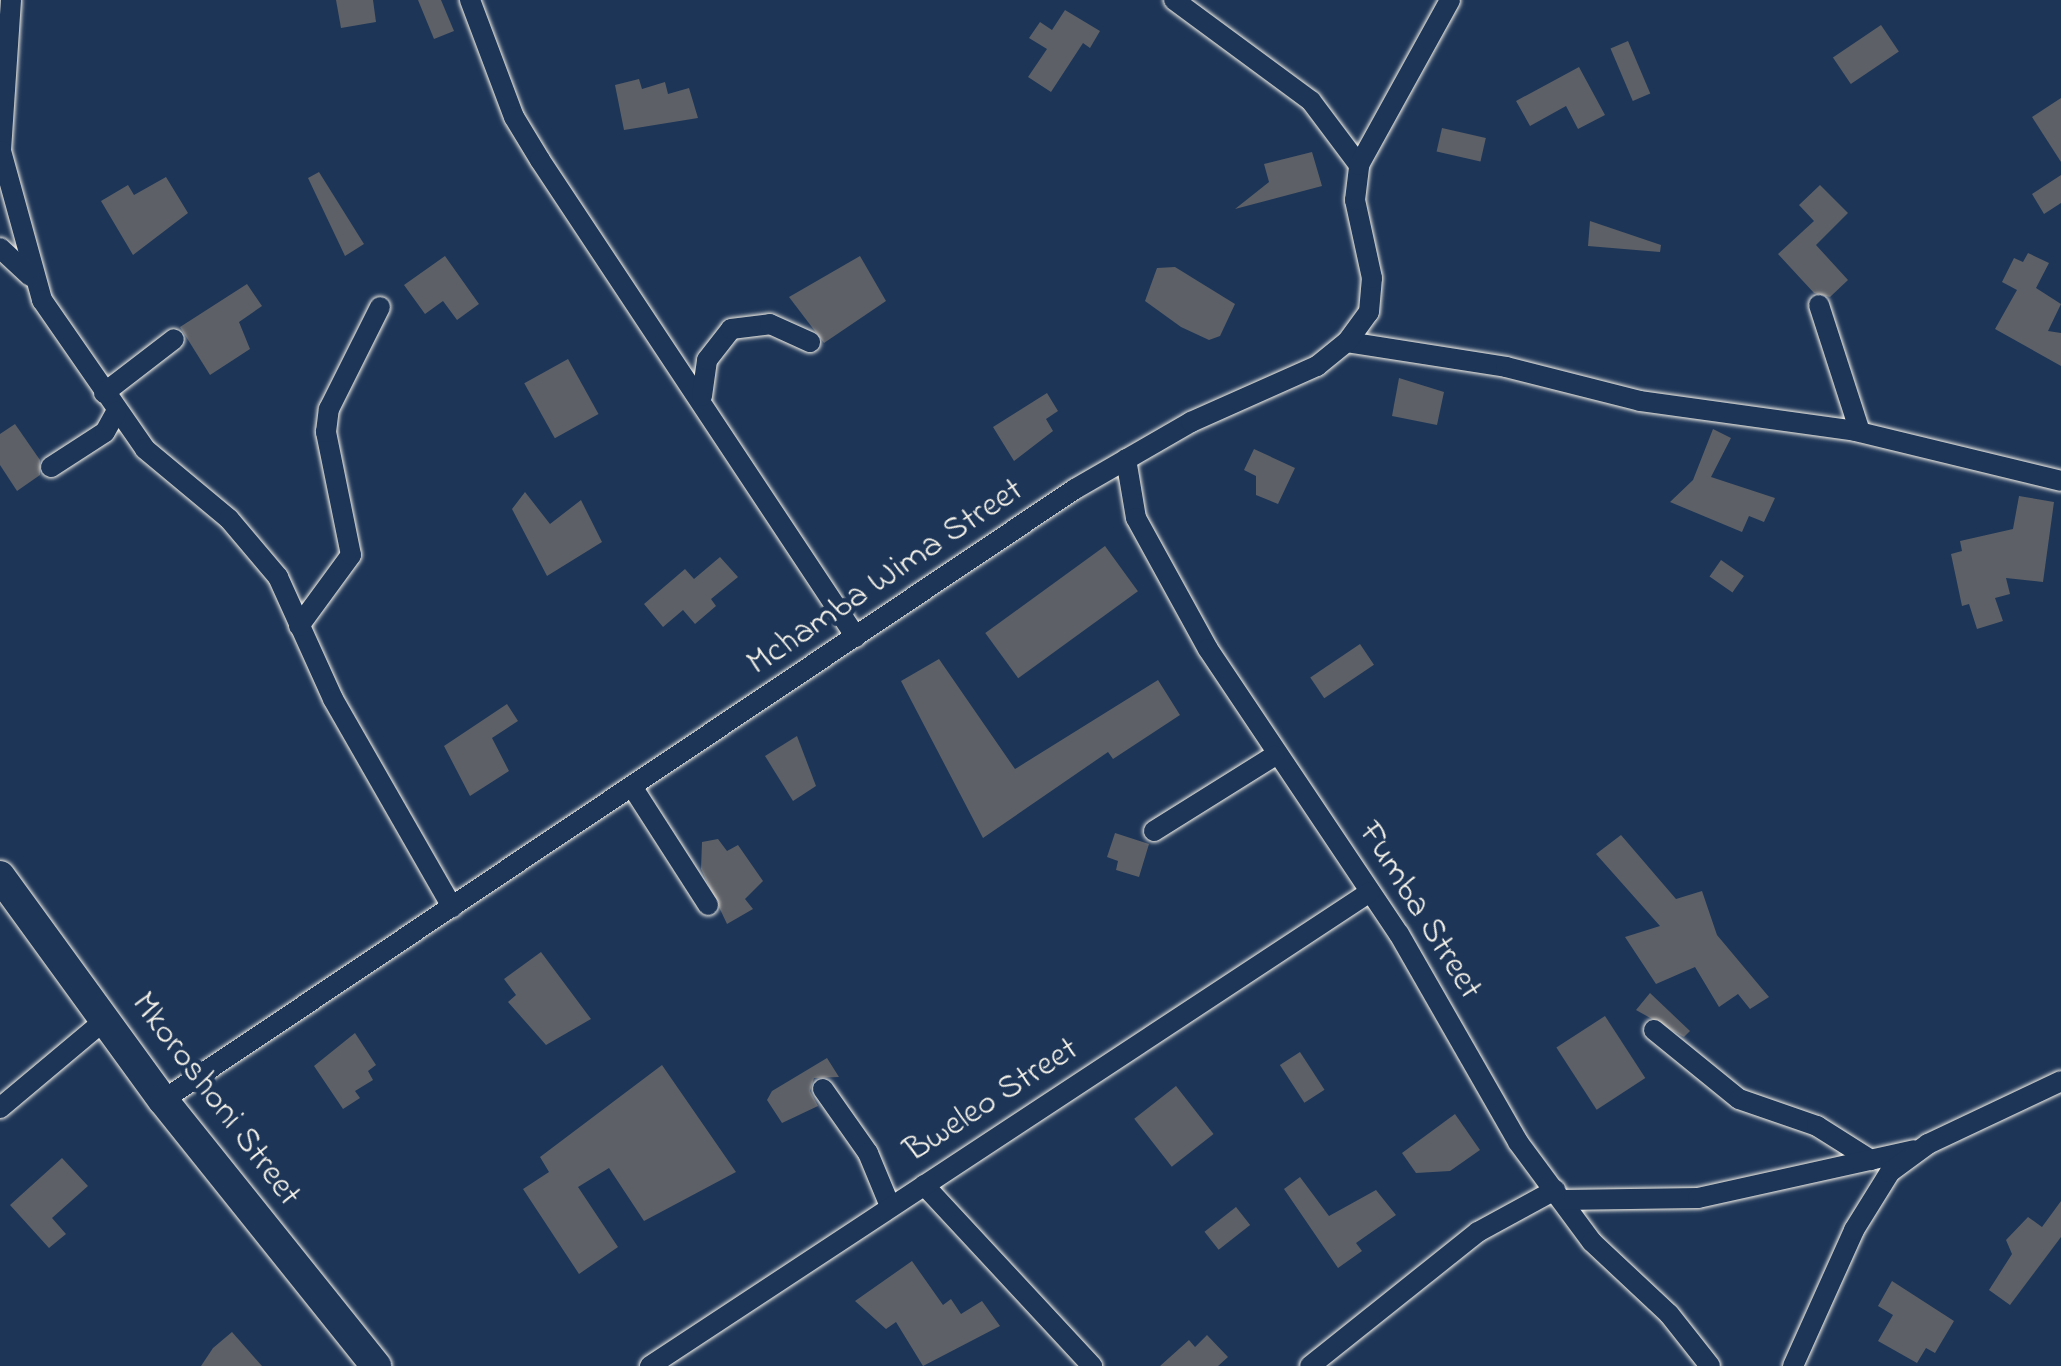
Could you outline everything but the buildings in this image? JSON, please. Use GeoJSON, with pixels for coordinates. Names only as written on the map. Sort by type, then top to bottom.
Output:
{"type":"FeatureCollection","features":[{"type":"Feature","properties":{"kind":"street"},"geometry":{"type":"LineString","coordinates":[[11,0],[2,189],[31,278]]}},
{"type":"Feature","properties":{"kind":"street"},"geometry":{"type":"LineString","coordinates":[[470,0],[514,116],[702,396],[856,637]]}},
{"type":"Feature","properties":{"kind":"street"},"geometry":{"type":"LineString","coordinates":[[1174,0],[1311,101],[1359,165]]}},
{"type":"Feature","properties":{"kind":"street","name":"Mchamba Wima Street"},"geometry":{"type":"LineString","coordinates":[[163,1100],[1126,459],[1316,366],[1347,342],[1368,312],[1372,278],[1355,200],[1359,165],[1450,0]]}},
{"type":"Feature","properties":{"kind":"street"},"geometry":{"type":"LineString","coordinates":[[0,248],[31,278],[131,431],[262,554],[452,907]]}},
{"type":"Feature","properties":{"kind":"street"},"geometry":{"type":"LineString","coordinates":[[1819,306],[1860,432]]}},
{"type":"Feature","properties":{"kind":"street"},"geometry":{"type":"LineString","coordinates":[[299,626],[351,554],[326,432],[329,409],[380,307]]}},
{"type":"Feature","properties":{"kind":"street"},"geometry":{"type":"LineString","coordinates":[[702,396],[707,360],[730,329],[770,324],[810,342]]}},
{"type":"Feature","properties":{"kind":"street"},"geometry":{"type":"LineString","coordinates":[[104,393],[174,339]]}},
{"type":"Feature","properties":{"kind":"street"},"geometry":{"type":"LineString","coordinates":[[1347,342],[1506,367],[1640,401],[1860,432],[2061,481]]}},
{"type":"Feature","properties":{"kind":"street"},"geometry":{"type":"LineString","coordinates":[[51,467],[105,432],[116,412]]}},
{"type":"Feature","properties":{"kind":"street"},"geometry":{"type":"LineString","coordinates":[[105,432],[131,431]]}},
{"type":"Feature","properties":{"kind":"street","name":"Fumba Street"},"geometry":{"type":"LineString","coordinates":[[1126,459],[1136,518],[1274,756],[1370,892],[1518,1142],[1592,1242],[1669,1314],[1710,1366]]}},
{"type":"Feature","properties":{"kind":"street"},"geometry":{"type":"LineString","coordinates":[[1154,831],[1274,756]]}},
{"type":"Feature","properties":{"kind":"street"},"geometry":{"type":"LineString","coordinates":[[633,788],[708,906]]}},
{"type":"Feature","properties":{"kind":"street","name":"Mkoroshoni Street"},"geometry":{"type":"LineString","coordinates":[[0,876],[163,1100],[376,1366]]}},
{"type":"Feature","properties":{"kind":"street","name":"Bweleo Street"},"geometry":{"type":"LineString","coordinates":[[650,1366],[1370,892]]}},
{"type":"Feature","properties":{"kind":"street"},"geometry":{"type":"LineString","coordinates":[[0,1108],[106,1019]]}},
{"type":"Feature","properties":{"kind":"street"},"geometry":{"type":"LineString","coordinates":[[1654,1030],[1739,1099],[1816,1126],[1871,1160]]}},
{"type":"Feature","properties":{"kind":"street"},"geometry":{"type":"LineString","coordinates":[[1793,1366],[1854,1230],[1890,1172],[1924,1148],[2061,1081]]}},
{"type":"Feature","properties":{"kind":"street"},"geometry":{"type":"LineString","coordinates":[[823,1089],[868,1153],[890,1206]]}},
{"type":"Feature","properties":{"kind":"street"},"geometry":{"type":"LineString","coordinates":[[1310,1366],[1478,1232],[1558,1195],[1698,1198],[1924,1148]]}},
{"type":"Feature","properties":{"kind":"street"},"geometry":{"type":"LineString","coordinates":[[924,1186],[1092,1366]]}}]}
